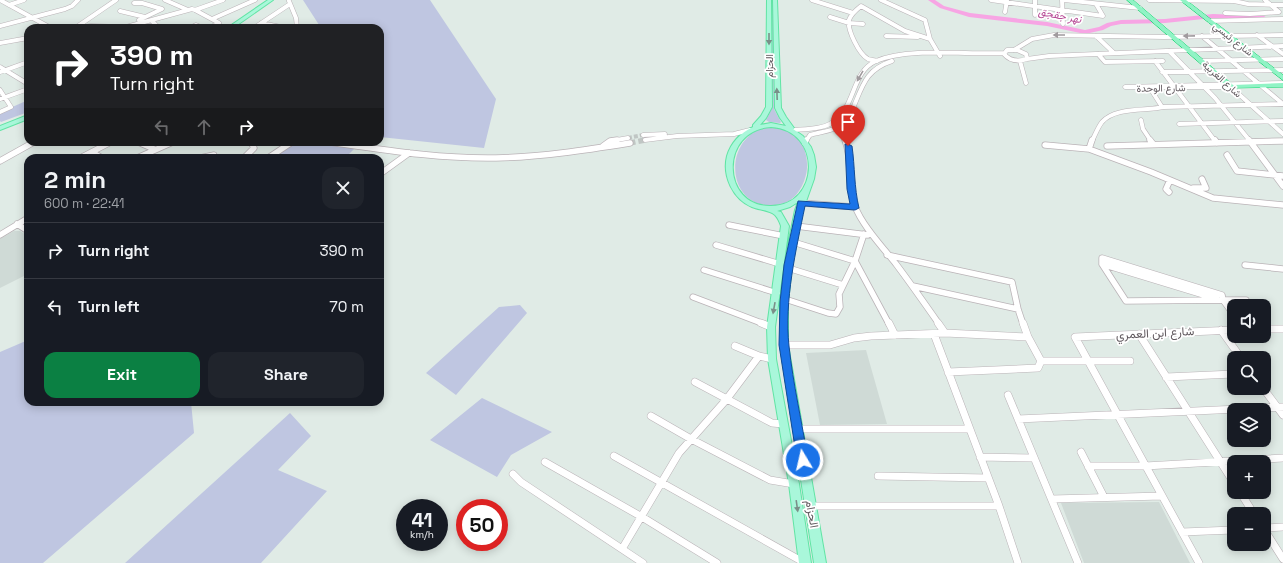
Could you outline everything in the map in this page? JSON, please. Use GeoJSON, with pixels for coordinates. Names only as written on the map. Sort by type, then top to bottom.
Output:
{"type":"FeatureCollection","features":[{"type":"Feature","properties":{"kind":"highway","name":"شارع الغربية"},"geometry":{"type":"LineString","coordinates":[[1130,0],[1229,86]]}},
{"type":"Feature","properties":{"kind":"highway","name":"شارع رئيسي"},"geometry":{"type":"LineString","coordinates":[[1183,0],[1283,78]]}},
{"type":"Feature","properties":{"kind":"highway","name":"شارع الوحدة"},"geometry":{"type":"LineString","coordinates":[[1229,86],[1283,84]]}},
{"type":"Feature","properties":{"kind":"main road"},"geometry":{"type":"LineString","coordinates":[[236,24],[271,0]]}},
{"type":"Feature","properties":{"kind":"main road","name":"الحزام"},"geometry":{"type":"LineString","coordinates":[[752,129],[762,120],[769,107],[769,0]]}},
{"type":"Feature","properties":{"kind":"main road","name":"الحزام"},"geometry":{"type":"LineString","coordinates":[[775,0],[778,108],[782,118],[793,129]]}},
{"type":"Feature","properties":{"kind":"main road"},"geometry":{"type":"LineString","coordinates":[[0,127],[24,118]]}},
{"type":"Feature","properties":{"kind":"main road"},"geometry":{"type":"LineString","coordinates":[[762,124],[772,124],[793,129],[805,143],[811,158],[812,171],[809,182],[799,198],[780,209],[767,209],[747,202],[737,190],[730,169],[731,157],[736,146],[752,129],[762,124]]}},
{"type":"Feature","properties":{"kind":"main road","name":"الحزام"},"geometry":{"type":"LineString","coordinates":[[805,563],[794,484],[772,359],[771,327],[777,293],[784,266],[793,242],[801,203],[809,182]]}},
{"type":"Feature","properties":{"kind":"main road","name":"الحزام"},"geometry":{"type":"LineString","coordinates":[[767,209],[778,214],[785,226],[784,345],[820,563]]}},
{"type":"Feature","properties":{"kind":"street"},"geometry":{"type":"LineString","coordinates":[[9,5],[24,0]]}},
{"type":"Feature","properties":{"kind":"street"},"geometry":{"type":"LineString","coordinates":[[0,26],[70,8],[78,0]]}},
{"type":"Feature","properties":{"kind":"street"},"geometry":{"type":"LineString","coordinates":[[80,24],[116,0]]}},
{"type":"Feature","properties":{"kind":"street"},"geometry":{"type":"LineString","coordinates":[[165,0],[188,10]]}},
{"type":"Feature","properties":{"kind":"street"},"geometry":{"type":"LineString","coordinates":[[134,3],[142,3],[162,10],[139,20],[141,24],[188,10],[195,10],[223,0]]}},
{"type":"Feature","properties":{"kind":"street"},"geometry":{"type":"LineString","coordinates":[[212,19],[255,0]]}},
{"type":"Feature","properties":{"kind":"street"},"geometry":{"type":"LineString","coordinates":[[812,0],[853,13]]}},
{"type":"Feature","properties":{"kind":"street"},"geometry":{"type":"LineString","coordinates":[[881,0],[925,20],[930,38],[940,56]]}},
{"type":"Feature","properties":{"kind":"street"},"geometry":{"type":"LineString","coordinates":[[991,0],[1007,1],[1035,7],[1103,16],[1096,4]]}},
{"type":"Feature","properties":{"kind":"street"},"geometry":{"type":"LineString","coordinates":[[1035,0],[1035,15]]}},
{"type":"Feature","properties":{"kind":"street"},"geometry":{"type":"LineString","coordinates":[[1063,24],[1063,0],[1140,8]]}},
{"type":"Feature","properties":{"kind":"street"},"geometry":{"type":"LineString","coordinates":[[1149,0],[1234,1],[1248,4],[1283,5]]}},
{"type":"Feature","properties":{"kind":"street"},"geometry":{"type":"LineString","coordinates":[[1225,13],[1250,14],[1279,12],[1265,0]]}},
{"type":"Feature","properties":{"kind":"street"},"geometry":{"type":"LineString","coordinates":[[3,1],[43,24]]}},
{"type":"Feature","properties":{"kind":"street"},"geometry":{"type":"LineString","coordinates":[[1005,12],[1007,1]]}},
{"type":"Feature","properties":{"kind":"street"},"geometry":{"type":"LineString","coordinates":[[261,23],[290,2],[297,24]]}},
{"type":"Feature","properties":{"kind":"street"},"geometry":{"type":"LineString","coordinates":[[876,61],[868,59],[861,52],[851,35],[849,23],[853,13],[860,6],[866,8],[890,23],[920,37]]}},
{"type":"Feature","properties":{"kind":"street"},"geometry":{"type":"LineString","coordinates":[[195,10],[219,23],[217,24]]}},
{"type":"Feature","properties":{"kind":"street"},"geometry":{"type":"LineString","coordinates":[[120,11],[145,17]]}},
{"type":"Feature","properties":{"kind":"street"},"geometry":{"type":"LineString","coordinates":[[830,17],[849,23],[863,24]]}},
{"type":"Feature","properties":{"kind":"street"},"geometry":{"type":"LineString","coordinates":[[1208,20],[1283,19]]}},
{"type":"Feature","properties":{"kind":"street"},"geometry":{"type":"LineString","coordinates":[[152,21],[155,24]]}},
{"type":"Feature","properties":{"kind":"street"},"geometry":{"type":"LineString","coordinates":[[261,23],[266,24]]}},
{"type":"Feature","properties":{"kind":"street"},"geometry":{"type":"LineString","coordinates":[[1014,50],[1032,39],[1060,34],[1174,37],[1283,35]]}},
{"type":"Feature","properties":{"kind":"street"},"geometry":{"type":"LineString","coordinates":[[1257,35],[1283,54]]}},
{"type":"Feature","properties":{"kind":"street"},"geometry":{"type":"LineString","coordinates":[[886,36],[930,38]]}},
{"type":"Feature","properties":{"kind":"street"},"geometry":{"type":"LineString","coordinates":[[1096,36],[1114,53]]}},
{"type":"Feature","properties":{"kind":"street"},"geometry":{"type":"LineString","coordinates":[[1202,36],[1283,104]]}},
{"type":"Feature","properties":{"kind":"street"},"geometry":{"type":"LineString","coordinates":[[900,41],[906,38]]}},
{"type":"Feature","properties":{"kind":"street"},"geometry":{"type":"LineString","coordinates":[[0,43],[24,39]]}},
{"type":"Feature","properties":{"kind":"street"},"geometry":{"type":"LineString","coordinates":[[793,129],[828,125],[837,120],[843,114],[864,70],[876,61],[898,56],[1005,55],[1020,61],[1027,58],[1049,56],[1283,46]]}},
{"type":"Feature","properties":{"kind":"street"},"geometry":{"type":"LineString","coordinates":[[1005,55],[1007,50],[1014,50],[1024,53],[1049,56]]}},
{"type":"Feature","properties":{"kind":"street"},"geometry":{"type":"LineString","coordinates":[[1169,51],[1192,72],[1221,106],[1283,186]]}},
{"type":"Feature","properties":{"kind":"street"},"geometry":{"type":"LineString","coordinates":[[1024,53],[1027,58]]}},
{"type":"Feature","properties":{"kind":"street"},"geometry":{"type":"LineString","coordinates":[[1098,54],[1105,62],[1163,61]]}},
{"type":"Feature","properties":{"kind":"street"},"geometry":{"type":"LineString","coordinates":[[805,143],[806,138],[810,135],[842,125],[851,114],[867,77],[876,67],[887,62],[897,60],[940,56]]}},
{"type":"Feature","properties":{"kind":"street"},"geometry":{"type":"LineString","coordinates":[[1201,61],[1283,59]]}},
{"type":"Feature","properties":{"kind":"street"},"geometry":{"type":"LineString","coordinates":[[1020,61],[1026,83]]}},
{"type":"Feature","properties":{"kind":"street"},"geometry":{"type":"LineString","coordinates":[[1155,61],[1217,143]]}},
{"type":"Feature","properties":{"kind":"street"},"geometry":{"type":"LineString","coordinates":[[0,72],[24,63]]}},
{"type":"Feature","properties":{"kind":"street"},"geometry":{"type":"LineString","coordinates":[[0,67],[24,81]]}},
{"type":"Feature","properties":{"kind":"street"},"geometry":{"type":"LineString","coordinates":[[1162,72],[1283,70]]}},
{"type":"Feature","properties":{"kind":"street","name":"شارع الوحدة"},"geometry":{"type":"LineString","coordinates":[[1174,86],[1150,88],[1125,87],[1174,86],[1229,86]]}},
{"type":"Feature","properties":{"kind":"street","name":"شارع الغربية"},"geometry":{"type":"LineString","coordinates":[[1229,86],[1283,134]]}},
{"type":"Feature","properties":{"kind":"street"},"geometry":{"type":"LineString","coordinates":[[1150,88],[1162,107]]}},
{"type":"Feature","properties":{"kind":"street"},"geometry":{"type":"LineString","coordinates":[[0,90],[2,98],[11,106],[0,112]]}},
{"type":"Feature","properties":{"kind":"street"},"geometry":{"type":"LineString","coordinates":[[2,98],[24,90]]}},
{"type":"Feature","properties":{"kind":"street"},"geometry":{"type":"LineString","coordinates":[[1089,149],[1091,142],[1102,122],[1116,112],[1149,110],[1162,107],[1283,104]]}},
{"type":"Feature","properties":{"kind":"street"},"geometry":{"type":"LineString","coordinates":[[1141,120],[1143,129],[1153,144]]}},
{"type":"Feature","properties":{"kind":"street"},"geometry":{"type":"LineString","coordinates":[[1179,124],[1283,121]]}},
{"type":"Feature","properties":{"kind":"street"},"geometry":{"type":"LineString","coordinates":[[842,125],[842,131],[849,150],[851,189],[855,208],[873,236],[913,286],[945,333]]}},
{"type":"Feature","properties":{"kind":"street"},"geometry":{"type":"LineString","coordinates":[[644,138],[728,134],[752,129]]}},
{"type":"Feature","properties":{"kind":"street"},"geometry":{"type":"LineString","coordinates":[[728,134],[734,136],[736,146]]}},
{"type":"Feature","properties":{"kind":"street"},"geometry":{"type":"LineString","coordinates":[[358,146],[409,153],[475,158],[519,156],[601,147],[629,140]]}},
{"type":"Feature","properties":{"kind":"street"},"geometry":{"type":"LineString","coordinates":[[1107,146],[1283,141]]}},
{"type":"Feature","properties":{"kind":"street"},"geometry":{"type":"LineString","coordinates":[[1045,145],[1089,149],[1213,198],[1283,205]]}},
{"type":"Feature","properties":{"kind":"street"},"geometry":{"type":"LineString","coordinates":[[0,161],[27,146]]}},
{"type":"Feature","properties":{"kind":"street"},"geometry":{"type":"LineString","coordinates":[[88,154],[103,146]]}},
{"type":"Feature","properties":{"kind":"street"},"geometry":{"type":"LineString","coordinates":[[146,146],[154,150]]}},
{"type":"Feature","properties":{"kind":"street"},"geometry":{"type":"LineString","coordinates":[[146,154],[164,146]]}},
{"type":"Feature","properties":{"kind":"street"},"geometry":{"type":"LineString","coordinates":[[248,154],[254,148],[253,146]]}},
{"type":"Feature","properties":{"kind":"street"},"geometry":{"type":"LineString","coordinates":[[274,154],[286,146]]}},
{"type":"Feature","properties":{"kind":"street"},"geometry":{"type":"LineString","coordinates":[[384,171],[409,153]]}},
{"type":"Feature","properties":{"kind":"street"},"geometry":{"type":"LineString","coordinates":[[1227,156],[1237,171],[1283,176]]}},
{"type":"Feature","properties":{"kind":"street"},"geometry":{"type":"LineString","coordinates":[[1187,187],[1206,188],[1202,179]]}},
{"type":"Feature","properties":{"kind":"street"},"geometry":{"type":"LineString","coordinates":[[1169,192],[1166,190],[1170,180]]}},
{"type":"Feature","properties":{"kind":"street"},"geometry":{"type":"LineString","coordinates":[[801,203],[855,208]]}},
{"type":"Feature","properties":{"kind":"street"},"geometry":{"type":"LineString","coordinates":[[0,235],[24,220]]}},
{"type":"Feature","properties":{"kind":"street"},"geometry":{"type":"LineString","coordinates":[[17,224],[24,228]]}},
{"type":"Feature","properties":{"kind":"street"},"geometry":{"type":"LineString","coordinates":[[729,225],[784,236]]}},
{"type":"Feature","properties":{"kind":"street"},"geometry":{"type":"LineString","coordinates":[[796,226],[873,236]]}},
{"type":"Feature","properties":{"kind":"street"},"geometry":{"type":"LineString","coordinates":[[785,299],[828,313],[836,314],[840,307],[839,294],[855,261],[864,234]]}},
{"type":"Feature","properties":{"kind":"street"},"geometry":{"type":"LineString","coordinates":[[793,242],[855,261],[895,335]]}},
{"type":"Feature","properties":{"kind":"street"},"geometry":{"type":"LineString","coordinates":[[716,245],[843,285]]}},
{"type":"Feature","properties":{"kind":"street"},"geometry":{"type":"LineString","coordinates":[[887,255],[969,274],[1012,282],[1018,309],[1028,337],[1041,361]]}},
{"type":"Feature","properties":{"kind":"street"},"geometry":{"type":"LineString","coordinates":[[1227,301],[1223,301],[1126,301],[1102,264],[1192,289],[1222,295],[1223,301],[1227,306]]}},
{"type":"Feature","properties":{"kind":"street"},"geometry":{"type":"LineString","coordinates":[[1245,264],[1283,269]]}},
{"type":"Feature","properties":{"kind":"street"},"geometry":{"type":"LineString","coordinates":[[704,270],[777,293]]}},
{"type":"Feature","properties":{"kind":"street"},"geometry":{"type":"LineString","coordinates":[[913,286],[1018,309]]}},
{"type":"Feature","properties":{"kind":"street"},"geometry":{"type":"LineString","coordinates":[[693,297],[771,327]]}},
{"type":"Feature","properties":{"kind":"street"},"geometry":{"type":"LineString","coordinates":[[1271,329],[1283,329]]}},
{"type":"Feature","properties":{"kind":"street"},"geometry":{"type":"LineString","coordinates":[[1221,330],[1236,351]]}},
{"type":"Feature","properties":{"kind":"street","name":"شارع ابن العمري"},"geometry":{"type":"LineString","coordinates":[[1088,361],[1076,337],[1227,330]]}},
{"type":"Feature","properties":{"kind":"street"},"geometry":{"type":"LineString","coordinates":[[784,345],[830,346],[854,338],[871,336],[945,333],[1028,337]]}},
{"type":"Feature","properties":{"kind":"street"},"geometry":{"type":"LineString","coordinates":[[934,334],[999,506],[1018,563]]}},
{"type":"Feature","properties":{"kind":"street"},"geometry":{"type":"LineString","coordinates":[[1139,334],[1227,472]]}},
{"type":"Feature","properties":{"kind":"street"},"geometry":{"type":"LineString","coordinates":[[735,346],[759,356],[772,359]]}},
{"type":"Feature","properties":{"kind":"street"},"geometry":{"type":"LineString","coordinates":[[622,549],[679,453],[726,400],[759,356]]}},
{"type":"Feature","properties":{"kind":"street"},"geometry":{"type":"LineString","coordinates":[[948,372],[1038,368],[1041,361]]}},
{"type":"Feature","properties":{"kind":"street"},"geometry":{"type":"LineString","coordinates":[[1041,361],[1130,361]]}},
{"type":"Feature","properties":{"kind":"street"},"geometry":{"type":"LineString","coordinates":[[1088,361],[1199,563]]}},
{"type":"Feature","properties":{"kind":"street"},"geometry":{"type":"LineString","coordinates":[[1166,376],[1227,374]]}},
{"type":"Feature","properties":{"kind":"street"},"geometry":{"type":"LineString","coordinates":[[695,382],[726,400],[772,423],[783,424]]}},
{"type":"Feature","properties":{"kind":"street"},"geometry":{"type":"LineString","coordinates":[[1269,395],[1280,407],[1283,415]]}},
{"type":"Feature","properties":{"kind":"street"},"geometry":{"type":"LineString","coordinates":[[1008,396],[1078,563]]}},
{"type":"Feature","properties":{"kind":"street"},"geometry":{"type":"LineString","coordinates":[[1018,419],[1280,407]]}},
{"type":"Feature","properties":{"kind":"street"},"geometry":{"type":"LineString","coordinates":[[651,416],[691,439],[770,480],[781,484],[794,484]]}},
{"type":"Feature","properties":{"kind":"street"},"geometry":{"type":"LineString","coordinates":[[798,429],[970,429]]}},
{"type":"Feature","properties":{"kind":"street"},"geometry":{"type":"LineString","coordinates":[[1081,452],[1104,497]]}},
{"type":"Feature","properties":{"kind":"street"},"geometry":{"type":"LineString","coordinates":[[614,456],[662,481],[805,563]]}},
{"type":"Feature","properties":{"kind":"street"},"geometry":{"type":"LineString","coordinates":[[980,457],[1034,458]]}},
{"type":"Feature","properties":{"kind":"street"},"geometry":{"type":"LineString","coordinates":[[1088,466],[1146,466],[1283,458]]}},
{"type":"Feature","properties":{"kind":"street"},"geometry":{"type":"LineString","coordinates":[[545,462],[642,517],[717,563]]}},
{"type":"Feature","properties":{"kind":"street"},"geometry":{"type":"LineString","coordinates":[[513,474],[521,482],[643,563]]}},
{"type":"Feature","properties":{"kind":"street"},"geometry":{"type":"LineString","coordinates":[[878,476],[988,478]]}},
{"type":"Feature","properties":{"kind":"street"},"geometry":{"type":"LineString","coordinates":[[1052,499],[1162,496]]}},
{"type":"Feature","properties":{"kind":"street"},"geometry":{"type":"LineString","coordinates":[[810,506],[999,506]]}},
{"type":"Feature","properties":{"kind":"street"},"geometry":{"type":"LineString","coordinates":[[1271,528],[1283,527]]}},
{"type":"Feature","properties":{"kind":"street"},"geometry":{"type":"LineString","coordinates":[[1182,532],[1227,530]]}},
{"type":"Feature","properties":{"kind":"street"},"geometry":{"type":"LineString","coordinates":[[1271,540],[1283,559]]}},
{"type":"Feature","properties":{"kind":"shaded area"},"geometry":{"type":"Polygon","coordinates":[[[303,0],[430,0],[496,99],[484,148],[384,137],[384,24],[318,24],[303,0]]]}},
{"type":"Feature","properties":{"kind":"shaded area"},"geometry":{"type":"Polygon","coordinates":[[[771,0],[773,0],[774,109],[781,122],[780,123],[769,122],[766,120],[772,108],[771,0]]]}},
{"type":"Feature","properties":{"kind":"shaded area"},"geometry":{"type":"Polygon","coordinates":[[[24,102],[24,113],[1,122],[0,114],[24,102]]]}},
{"type":"Feature","properties":{"kind":"shaded area"},"geometry":{"type":"Polygon","coordinates":[[[767,126],[783,128],[792,132],[801,143],[806,157],[807,171],[802,186],[793,198],[781,204],[763,205],[750,199],[740,188],[736,175],[736,160],[741,146],[751,134],[767,126]]]}},
{"type":"Feature","properties":{"kind":"shaded area"},"geometry":{"type":"Polygon","coordinates":[[[290,146],[340,146],[355,148],[349,154],[279,154],[290,146]]]}},
{"type":"Feature","properties":{"kind":"shaded area"},"geometry":{"type":"Polygon","coordinates":[[[14,231],[20,231],[24,234],[24,276],[0,288],[0,239],[14,231]]]}},
{"type":"Feature","properties":{"kind":"shaded area"},"geometry":{"type":"Polygon","coordinates":[[[520,305],[527,313],[456,395],[426,373],[499,307],[520,305]]]}},
{"type":"Feature","properties":{"kind":"shaded area"},"geometry":{"type":"Polygon","coordinates":[[[24,342],[24,406],[191,406],[194,433],[43,563],[0,563],[0,352],[24,342]]]}},
{"type":"Feature","properties":{"kind":"shaded area"},"geometry":{"type":"Polygon","coordinates":[[[866,350],[887,424],[820,425],[806,353],[866,350]]]}},
{"type":"Feature","properties":{"kind":"shaded area"},"geometry":{"type":"Polygon","coordinates":[[[482,398],[552,432],[511,455],[497,477],[430,440],[482,398]]]}},
{"type":"Feature","properties":{"kind":"shaded area"},"geometry":{"type":"Polygon","coordinates":[[[290,413],[311,436],[278,470],[327,491],[261,563],[125,563],[290,413]]]}},
{"type":"Feature","properties":{"kind":"shaded area"},"geometry":{"type":"Polygon","coordinates":[[[1159,502],[1190,563],[1084,563],[1061,503],[1159,502]]]}},
{"type":"Feature","properties":{"kind":"waterway","name":"نهر جقجق"},"geometry":{"type":"LineString","coordinates":[[931,0],[942,7],[969,15],[1047,24],[1085,32],[1101,29],[1109,24],[1121,22],[1165,21],[1213,16],[1264,18]]}},
{"type":"Feature","properties":{"kind":"tunnel"},"geometry":{"type":"LineString","coordinates":[[628,138],[643,135]]}},
{"type":"Feature","properties":{"kind":"tunnel"},"geometry":{"type":"LineString","coordinates":[[630,143],[645,140],[641,141]]}},
{"type":"Feature","properties":{"kind":"route"},"geometry":{"type":"LineString","coordinates":[[803,460],[785,359],[784,302],[788,265],[801,203],[855,208],[851,189],[848,146]]}}]}
